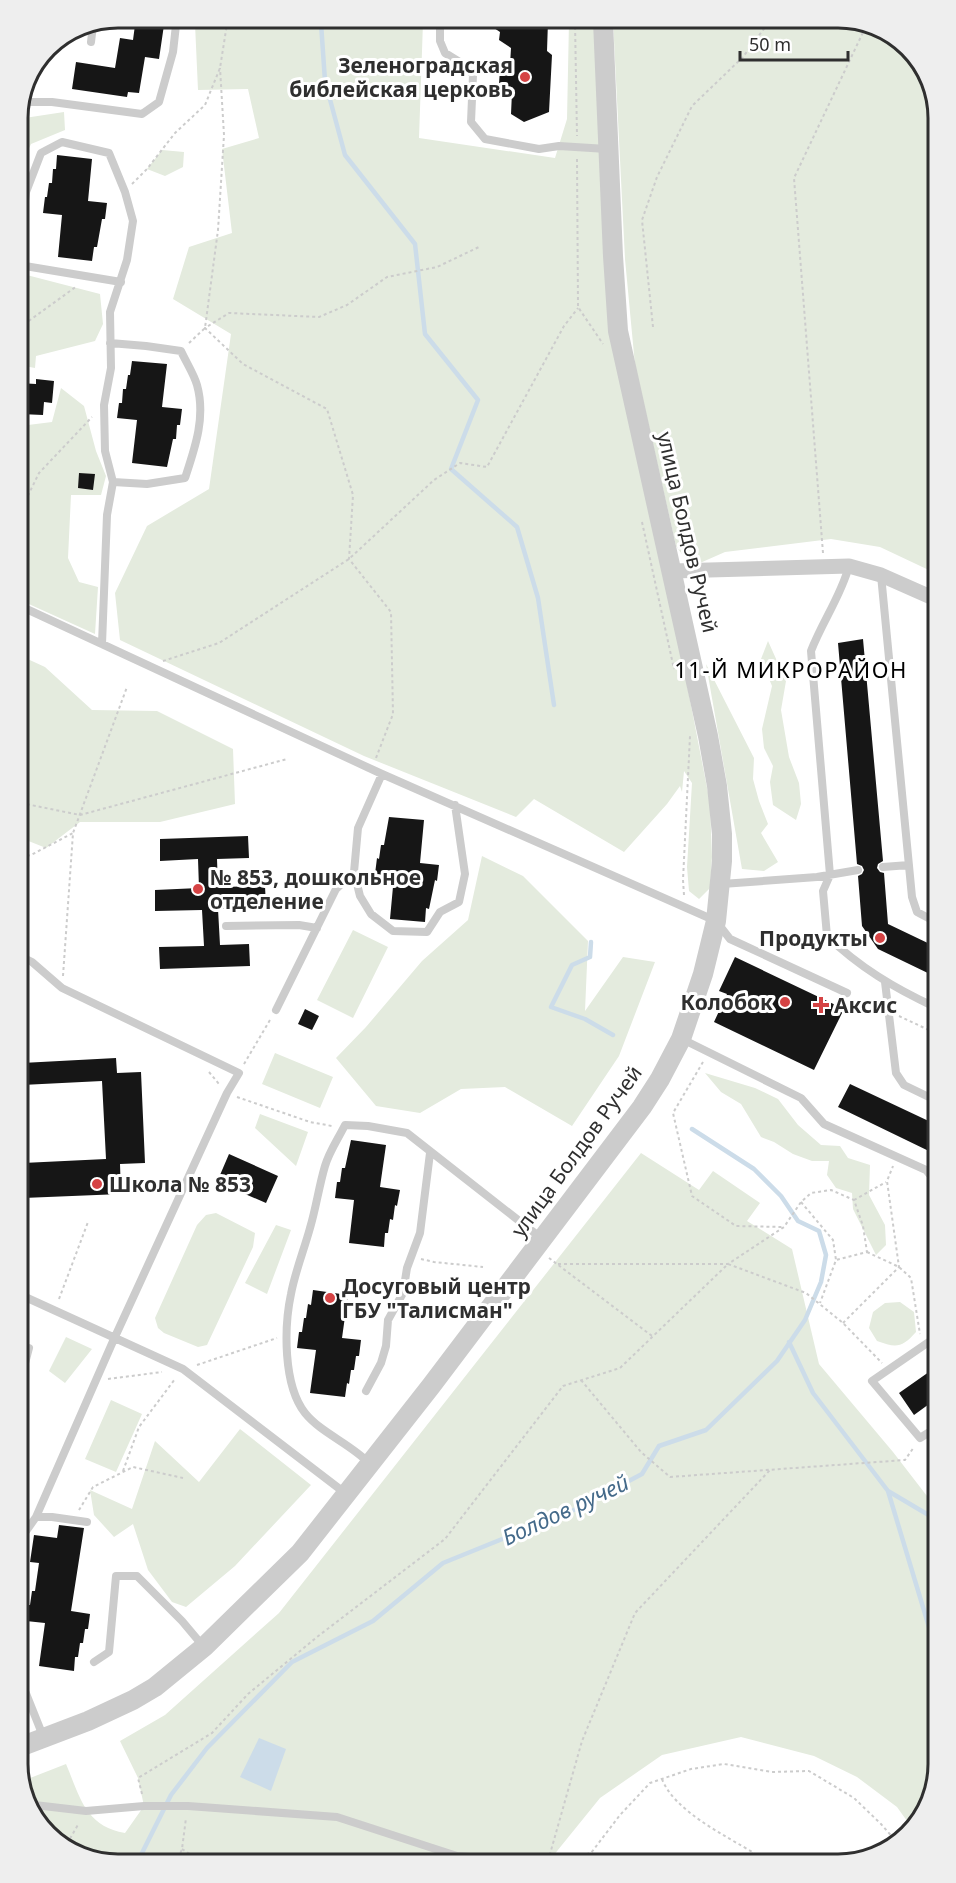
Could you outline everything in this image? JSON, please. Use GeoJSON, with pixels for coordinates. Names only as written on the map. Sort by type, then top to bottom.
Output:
{"type":"FeatureCollection","features":[{"type":"Feature","properties":{"kind":"street","name":"улица Болдов Ручей"},"geometry":{"type":"LineString","coordinates":[[34,1741],[88,1721],[155,1687],[204,1647],[300,1553],[642,1107],[681,1039],[703,974],[716,921],[720,884],[722,834],[717,786],[673,572],[618,331],[603,29]]}},
{"type":"Feature","properties":{"kind":"street"},"geometry":{"type":"LineString","coordinates":[[673,572],[824,565],[849,566],[881,575],[928,596]]}},
{"type":"Feature","properties":{"kind":"lane"},"geometry":{"type":"LineString","coordinates":[[31,102],[52,102],[142,114],[159,102],[173,52],[176,28]]}},
{"type":"Feature","properties":{"kind":"lane"},"geometry":{"type":"LineString","coordinates":[[440,28],[440,41],[445,53],[466,66],[473,75],[471,122],[484,139],[539,149],[577,147],[608,149]]}},
{"type":"Feature","properties":{"kind":"lane"},"geometry":{"type":"LineString","coordinates":[[91,42],[92,33]]}},
{"type":"Feature","properties":{"kind":"lane"},"geometry":{"type":"LineString","coordinates":[[29,184],[41,153],[62,142],[109,153],[133,221],[127,260],[110,312],[111,368],[104,405],[105,451],[113,482],[107,515],[102,644]]}},
{"type":"Feature","properties":{"kind":"lane"},"geometry":{"type":"LineString","coordinates":[[29,267],[121,282]]}},
{"type":"Feature","properties":{"kind":"lane"},"geometry":{"type":"LineString","coordinates":[[110,343],[181,351],[197,384],[201,416],[196,443],[185,478],[147,484],[113,482]]}},
{"type":"Feature","properties":{"kind":"lane"},"geometry":{"type":"LineString","coordinates":[[849,566],[845,580],[821,625],[811,651],[830,875],[823,891],[826,936],[848,957],[885,982],[928,1004]]}},
{"type":"Feature","properties":{"kind":"lane"},"geometry":{"type":"LineString","coordinates":[[881,575],[912,897],[917,912],[928,918]]}},
{"type":"Feature","properties":{"kind":"lane"},"geometry":{"type":"LineString","coordinates":[[29,610],[372,770],[716,921],[730,939],[848,993]]}},
{"type":"Feature","properties":{"kind":"lane"},"geometry":{"type":"LineString","coordinates":[[382,774],[358,828],[354,872],[360,896],[371,914],[393,931],[427,932],[440,912],[459,902],[465,874],[455,806]]}},
{"type":"Feature","properties":{"kind":"lane"},"geometry":{"type":"LineString","coordinates":[[883,867],[909,865]]}},
{"type":"Feature","properties":{"kind":"lane"},"geometry":{"type":"LineString","coordinates":[[720,884],[830,875],[858,870]]}},
{"type":"Feature","properties":{"kind":"lane"},"geometry":{"type":"LineString","coordinates":[[276,1010],[336,889],[354,872]]}},
{"type":"Feature","properties":{"kind":"lane"},"geometry":{"type":"LineString","coordinates":[[226,926],[299,925],[317,928]]}},
{"type":"Feature","properties":{"kind":"lane"},"geometry":{"type":"LineString","coordinates":[[28,960],[62,988],[239,1074],[227,1093],[114,1339],[36,1518],[28,1528]]}},
{"type":"Feature","properties":{"kind":"lane"},"geometry":{"type":"LineString","coordinates":[[885,982],[896,1073],[904,1085],[928,1097]]}},
{"type":"Feature","properties":{"kind":"lane"},"geometry":{"type":"LineString","coordinates":[[681,1039],[801,1098],[824,1124],[928,1172]]}},
{"type":"Feature","properties":{"kind":"lane"},"geometry":{"type":"LineString","coordinates":[[370,1464],[358,1451],[321,1427],[305,1413],[293,1389],[287,1358],[291,1293],[312,1221],[325,1165],[345,1125],[368,1126],[407,1133],[539,1243]]}},
{"type":"Feature","properties":{"kind":"lane"},"geometry":{"type":"LineString","coordinates":[[366,1391],[381,1363],[386,1346],[388,1320],[403,1293],[407,1268],[420,1233],[430,1153]]}},
{"type":"Feature","properties":{"kind":"lane"},"geometry":{"type":"LineString","coordinates":[[28,1298],[183,1369],[346,1494]]}},
{"type":"Feature","properties":{"kind":"lane"},"geometry":{"type":"LineString","coordinates":[[928,1342],[872,1381],[920,1438],[928,1433]]}},
{"type":"Feature","properties":{"kind":"lane"},"geometry":{"type":"LineString","coordinates":[[36,1518],[52,1517],[87,1522]]}},
{"type":"Feature","properties":{"kind":"lane"},"geometry":{"type":"LineString","coordinates":[[94,1662],[109,1652],[116,1576],[137,1576],[182,1621],[204,1647]]}},
{"type":"Feature","properties":{"kind":"lane"},"geometry":{"type":"LineString","coordinates":[[28,1708],[34,1741]]}},
{"type":"Feature","properties":{"kind":"lane"},"geometry":{"type":"LineString","coordinates":[[38,1805],[86,1811],[144,1806],[188,1806],[337,1817],[451,1854]]}},
{"type":"Feature","properties":{"kind":"path"},"geometry":{"type":"LineString","coordinates":[[204,328],[218,230],[224,135],[220,68],[226,28]]}},
{"type":"Feature","properties":{"kind":"path"},"geometry":{"type":"LineString","coordinates":[[575,29],[579,307],[608,352]]}},
{"type":"Feature","properties":{"kind":"path"},"geometry":{"type":"LineString","coordinates":[[652,327],[642,220],[657,177],[692,106],[743,57],[763,29]]}},
{"type":"Feature","properties":{"kind":"path"},"geometry":{"type":"LineString","coordinates":[[824,565],[794,178],[863,32]]}},
{"type":"Feature","properties":{"kind":"path"},"geometry":{"type":"LineString","coordinates":[[124,192],[147,169],[175,133],[205,105],[220,68]]}},
{"type":"Feature","properties":{"kind":"path"},"geometry":{"type":"LineString","coordinates":[[181,351],[204,328],[229,313],[319,317],[347,305],[387,277],[437,267],[481,246]]}},
{"type":"Feature","properties":{"kind":"path"},"geometry":{"type":"LineString","coordinates":[[29,321],[89,276]]}},
{"type":"Feature","properties":{"kind":"path"},"geometry":{"type":"LineString","coordinates":[[149,665],[219,643],[349,559],[434,480],[460,463],[487,467],[564,326],[579,307]]}},
{"type":"Feature","properties":{"kind":"path"},"geometry":{"type":"LineString","coordinates":[[204,328],[243,364],[327,409],[353,495],[349,559],[391,612],[393,714],[372,770]]}},
{"type":"Feature","properties":{"kind":"path"},"geometry":{"type":"LineString","coordinates":[[29,494],[39,473],[104,405]]}},
{"type":"Feature","properties":{"kind":"path"},"geometry":{"type":"LineString","coordinates":[[640,512],[653,580],[677,679]]}},
{"type":"Feature","properties":{"kind":"path"},"geometry":{"type":"LineString","coordinates":[[62,988],[73,833],[128,687]]}},
{"type":"Feature","properties":{"kind":"path"},"geometry":{"type":"LineString","coordinates":[[685,908],[683,880],[690,734]]}},
{"type":"Feature","properties":{"kind":"path"},"geometry":{"type":"LineString","coordinates":[[29,805],[80,815],[287,759]]}},
{"type":"Feature","properties":{"kind":"path"},"geometry":{"type":"LineString","coordinates":[[29,855],[73,833]]}},
{"type":"Feature","properties":{"kind":"path"},"geometry":{"type":"LineString","coordinates":[[239,1074],[276,1010]]}},
{"type":"Feature","properties":{"kind":"path"},"geometry":{"type":"LineString","coordinates":[[888,1010],[928,1030]]}},
{"type":"Feature","properties":{"kind":"path"},"geometry":{"type":"LineString","coordinates":[[192,1051],[227,1093],[310,1122],[344,1128]]}},
{"type":"Feature","properties":{"kind":"path"},"geometry":{"type":"LineString","coordinates":[[710,1052],[673,1113],[692,1196],[736,1226],[784,1227]]}},
{"type":"Feature","properties":{"kind":"path"},"geometry":{"type":"LineString","coordinates":[[896,1157],[887,1181],[899,1267]]}},
{"type":"Feature","properties":{"kind":"path"},"geometry":{"type":"LineString","coordinates":[[854,1200],[887,1181]]}},
{"type":"Feature","properties":{"kind":"path"},"geometry":{"type":"LineString","coordinates":[[144,1806],[138,1778],[212,1733],[248,1694],[317,1637],[445,1539],[563,1386],[620,1368],[728,1264],[784,1227],[801,1202],[811,1193],[831,1190],[854,1200],[863,1226],[867,1251]]}},
{"type":"Feature","properties":{"kind":"path"},"geometry":{"type":"LineString","coordinates":[[801,1202],[833,1239],[836,1260],[820,1303]]}},
{"type":"Feature","properties":{"kind":"path"},"geometry":{"type":"LineString","coordinates":[[55,1310],[88,1222]]}},
{"type":"Feature","properties":{"kind":"path"},"geometry":{"type":"LineString","coordinates":[[539,1243],[558,1264],[652,1336]]}},
{"type":"Feature","properties":{"kind":"path"},"geometry":{"type":"LineString","coordinates":[[836,1260],[867,1251],[899,1267],[911,1278],[922,1346]]}},
{"type":"Feature","properties":{"kind":"path"},"geometry":{"type":"LineString","coordinates":[[424,1260],[483,1267]]}},
{"type":"Feature","properties":{"kind":"path"},"geometry":{"type":"LineString","coordinates":[[558,1264],[728,1264],[806,1293],[843,1323],[888,1370]]}},
{"type":"Feature","properties":{"kind":"path"},"geometry":{"type":"LineString","coordinates":[[843,1323],[899,1267]]}},
{"type":"Feature","properties":{"kind":"path"},"geometry":{"type":"LineString","coordinates":[[123,1472],[139,1427],[183,1369]]}},
{"type":"Feature","properties":{"kind":"path"},"geometry":{"type":"LineString","coordinates":[[581,1380],[641,1452],[670,1477],[905,1460],[920,1438]]}},
{"type":"Feature","properties":{"kind":"path"},"geometry":{"type":"LineString","coordinates":[[72,1520],[93,1487],[133,1467],[183,1478]]}},
{"type":"Feature","properties":{"kind":"path"},"geometry":{"type":"LineString","coordinates":[[550,1854],[582,1741],[635,1613],[770,1470]]}},
{"type":"Feature","properties":{"kind":"path"},"geometry":{"type":"LineString","coordinates":[[587,1854],[591,1853],[620,1815],[650,1783],[691,1769],[724,1764],[772,1772],[809,1771],[854,1798],[892,1836]]}},
{"type":"Feature","properties":{"kind":"path"},"geometry":{"type":"LineString","coordinates":[[662,1779],[674,1797],[690,1813],[758,1854]]}},
{"type":"Feature","properties":{"kind":"path"},"geometry":{"type":"LineString","coordinates":[[180,1854],[188,1806]]}},
{"type":"Feature","properties":{"kind":"path"},"geometry":{"type":"LineString","coordinates":[[69,1840],[86,1811]]}},
{"type":"Feature","properties":{"kind":"path"},"geometry":{"type":"LineString","coordinates":[[182,1850],[189,1854]]}},
{"type":"Feature","properties":{"kind":"path"},"geometry":{"type":"LineString","coordinates":[[750,1854],[754,1852]]}},
{"type":"Feature","properties":{"kind":"shaded area"},"geometry":{"type":"Polygon","coordinates":[[[195,28],[423,28],[419,138],[555,158],[567,119],[569,29],[595,29],[604,258],[710,803],[712,857],[710,888],[699,899],[689,891],[687,867],[692,783],[684,771],[682,792],[680,786],[624,852],[534,799],[516,817],[364,756],[120,640],[115,593],[147,526],[209,489],[231,334],[173,299],[189,247],[232,233],[222,149],[259,138],[248,89],[198,90],[195,28]]]}},
{"type":"Feature","properties":{"kind":"shaded area"},"geometry":{"type":"Polygon","coordinates":[[[613,29],[855,30],[872,35],[901,55],[921,84],[928,118],[928,570],[880,547],[831,539],[725,552],[700,563],[684,557],[676,546],[635,365],[625,259],[613,29]]]}},
{"type":"Feature","properties":{"kind":"shaded area"},"geometry":{"type":"Polygon","coordinates":[[[64,112],[65,130],[31,144],[29,148],[29,117],[64,112]]]}},
{"type":"Feature","properties":{"kind":"shaded area"},"geometry":{"type":"Polygon","coordinates":[[[162,150],[184,152],[183,167],[165,176],[147,169],[162,150]]]}},
{"type":"Feature","properties":{"kind":"shaded area"},"geometry":{"type":"Polygon","coordinates":[[[29,276],[100,294],[103,324],[95,341],[36,356],[35,368],[29,367],[29,276]]]}},
{"type":"Feature","properties":{"kind":"shaded area"},"geometry":{"type":"Polygon","coordinates":[[[61,388],[84,406],[96,451],[106,476],[101,495],[71,495],[68,558],[79,582],[98,587],[95,634],[29,604],[29,425],[52,422],[61,388]]]}},
{"type":"Feature","properties":{"kind":"shaded area"},"geometry":{"type":"Polygon","coordinates":[[[768,641],[786,681],[781,710],[789,757],[799,783],[801,804],[796,820],[773,805],[770,782],[773,766],[764,748],[762,729],[772,686],[761,659],[768,641]]]}},
{"type":"Feature","properties":{"kind":"shaded area"},"geometry":{"type":"Polygon","coordinates":[[[29,660],[45,667],[92,710],[157,711],[233,749],[235,804],[160,822],[80,822],[46,848],[29,841],[29,660]]]}},
{"type":"Feature","properties":{"kind":"shaded area"},"geometry":{"type":"Polygon","coordinates":[[[706,664],[754,758],[753,779],[768,824],[761,833],[778,862],[764,871],[742,869],[706,664]]]}},
{"type":"Feature","properties":{"kind":"shaded area"},"geometry":{"type":"Polygon","coordinates":[[[482,856],[523,876],[588,941],[585,1011],[623,957],[655,962],[619,1056],[572,1126],[505,1087],[461,1089],[420,1113],[376,1106],[336,1058],[366,1027],[422,961],[468,920],[482,856]]]}},
{"type":"Feature","properties":{"kind":"shaded area"},"geometry":{"type":"Polygon","coordinates":[[[353,930],[388,947],[353,1018],[317,1000],[353,930]]]}},
{"type":"Feature","properties":{"kind":"shaded area"},"geometry":{"type":"Polygon","coordinates":[[[275,1053],[333,1077],[320,1108],[262,1084],[275,1053]]]}},
{"type":"Feature","properties":{"kind":"shaded area"},"geometry":{"type":"Polygon","coordinates":[[[705,1073],[755,1088],[778,1099],[798,1125],[821,1145],[840,1146],[848,1158],[870,1165],[869,1195],[885,1225],[886,1245],[876,1255],[853,1209],[852,1193],[836,1188],[827,1175],[829,1161],[812,1161],[761,1137],[741,1104],[721,1092],[705,1073]]]}},
{"type":"Feature","properties":{"kind":"shaded area"},"geometry":{"type":"Polygon","coordinates":[[[260,1114],[308,1132],[296,1166],[255,1128],[260,1114]]]}},
{"type":"Feature","properties":{"kind":"shaded area"},"geometry":{"type":"Polygon","coordinates":[[[641,1153],[699,1190],[713,1171],[760,1203],[747,1221],[792,1249],[819,1364],[928,1497],[928,1765],[921,1799],[907,1821],[897,1807],[857,1777],[814,1756],[741,1737],[662,1755],[600,1798],[555,1854],[113,1854],[90,1850],[68,1839],[55,1828],[35,1799],[30,1778],[66,1764],[80,1798],[92,1817],[101,1824],[125,1833],[144,1806],[138,1778],[120,1741],[165,1715],[279,1613],[641,1153]]]}},
{"type":"Feature","properties":{"kind":"shaded area"},"geometry":{"type":"Polygon","coordinates":[[[216,1213],[255,1233],[253,1247],[207,1345],[198,1347],[164,1333],[158,1328],[155,1318],[197,1225],[206,1215],[216,1213]]]}},
{"type":"Feature","properties":{"kind":"shaded area"},"geometry":{"type":"Polygon","coordinates":[[[276,1225],[291,1230],[267,1294],[245,1283],[276,1225]]]}},
{"type":"Feature","properties":{"kind":"shaded area"},"geometry":{"type":"Polygon","coordinates":[[[900,1302],[914,1312],[916,1332],[903,1344],[889,1345],[877,1341],[869,1328],[873,1312],[885,1303],[900,1302]]]}},
{"type":"Feature","properties":{"kind":"shaded area"},"geometry":{"type":"Polygon","coordinates":[[[66,1337],[92,1349],[65,1383],[49,1371],[66,1337]]]}},
{"type":"Feature","properties":{"kind":"shaded area"},"geometry":{"type":"Polygon","coordinates":[[[111,1400],[142,1414],[116,1472],[85,1459],[111,1400]]]}},
{"type":"Feature","properties":{"kind":"shaded area"},"geometry":{"type":"Polygon","coordinates":[[[240,1429],[311,1485],[235,1566],[186,1607],[172,1602],[148,1570],[133,1524],[114,1537],[94,1515],[90,1490],[132,1509],[155,1441],[199,1482],[240,1429]]]}},
{"type":"Feature","properties":{"kind":"water"},"geometry":{"type":"Polygon","coordinates":[[[259,1738],[286,1749],[271,1791],[240,1777],[259,1738]]]}},
{"type":"Feature","properties":{"kind":"building"},"geometry":{"type":"Polygon","coordinates":[[[135,28],[164,28],[159,59],[145,57],[139,93],[128,92],[127,97],[72,89],[76,62],[115,68],[120,38],[133,40],[135,28]]]}},
{"type":"Feature","properties":{"kind":"building","name":"Зеленоградская библейская церковь"},"geometry":{"type":"Polygon","coordinates":[[[495,29],[548,29],[547,51],[552,55],[549,112],[524,122],[511,114],[512,92],[499,84],[500,69],[510,65],[511,48],[499,40],[500,32],[495,29]]]}},
{"type":"Feature","properties":{"kind":"building"},"geometry":{"type":"Polygon","coordinates":[[[57,155],[92,159],[88,201],[107,203],[105,219],[102,219],[92,261],[58,257],[62,215],[43,213],[49,183],[52,183],[53,169],[56,169],[57,155]]]}},
{"type":"Feature","properties":{"kind":"building"},"geometry":{"type":"Polygon","coordinates":[[[132,361],[167,364],[162,407],[182,409],[180,425],[177,425],[176,439],[173,439],[167,467],[132,463],[137,420],[117,418],[119,403],[122,403],[123,389],[126,389],[132,361]]]}},
{"type":"Feature","properties":{"kind":"building"},"geometry":{"type":"Polygon","coordinates":[[[36,379],[54,381],[52,403],[44,402],[43,415],[29,414],[29,384],[36,384],[36,379]]]}},
{"type":"Feature","properties":{"kind":"building"},"geometry":{"type":"Polygon","coordinates":[[[79,473],[95,474],[93,490],[78,488],[79,473]]]}},
{"type":"Feature","properties":{"kind":"building"},"geometry":{"type":"Polygon","coordinates":[[[863,639],[883,861],[878,864],[877,868],[884,873],[888,924],[928,943],[928,973],[878,949],[862,926],[858,876],[864,870],[857,864],[838,643],[863,639]]]}},
{"type":"Feature","properties":{"kind":"building"},"geometry":{"type":"Polygon","coordinates":[[[389,817],[424,820],[420,863],[439,865],[429,909],[426,908],[425,922],[390,919],[394,876],[375,874],[377,858],[379,859],[381,845],[384,845],[389,817]]]}},
{"type":"Feature","properties":{"kind":"building"},"geometry":{"type":"Polygon","coordinates":[[[248,836],[249,858],[217,859],[218,887],[265,886],[266,907],[218,909],[220,945],[249,944],[250,966],[160,969],[159,947],[204,946],[202,910],[155,911],[155,890],[199,888],[198,859],[160,861],[160,839],[248,836]]]}},
{"type":"Feature","properties":{"kind":"building"},"geometry":{"type":"Polygon","coordinates":[[[735,957],[844,1009],[814,1070],[714,1022],[727,994],[719,991],[735,957]]]}},
{"type":"Feature","properties":{"kind":"building"},"geometry":{"type":"Polygon","coordinates":[[[305,1009],[319,1016],[312,1030],[298,1024],[305,1009]]]}},
{"type":"Feature","properties":{"kind":"building"},"geometry":{"type":"Polygon","coordinates":[[[116,1058],[117,1073],[141,1072],[145,1163],[120,1164],[121,1194],[28,1198],[28,1163],[106,1159],[102,1081],[28,1085],[28,1063],[116,1058]]]}},
{"type":"Feature","properties":{"kind":"building"},"geometry":{"type":"Polygon","coordinates":[[[850,1084],[928,1121],[928,1151],[838,1107],[850,1084]]]}},
{"type":"Feature","properties":{"kind":"building"},"geometry":{"type":"Polygon","coordinates":[[[351,1140],[386,1145],[380,1187],[400,1190],[393,1220],[390,1219],[388,1233],[385,1233],[384,1247],[349,1243],[354,1200],[335,1198],[337,1182],[340,1182],[342,1168],[345,1168],[351,1140]]]}},
{"type":"Feature","properties":{"kind":"building"},"geometry":{"type":"Polygon","coordinates":[[[229,1154],[278,1176],[266,1203],[217,1182],[229,1154]]]}},
{"type":"Feature","properties":{"kind":"building"},"geometry":{"type":"Polygon","coordinates":[[[313,1290],[348,1295],[342,1338],[361,1340],[359,1356],[356,1356],[354,1370],[351,1370],[345,1397],[310,1393],[316,1350],[297,1348],[299,1332],[302,1332],[308,1304],[311,1305],[313,1290]]]}},
{"type":"Feature","properties":{"kind":"building"},"geometry":{"type":"Polygon","coordinates":[[[928,1373],[928,1405],[914,1415],[899,1393],[928,1373]]]}},
{"type":"Feature","properties":{"kind":"building"},"geometry":{"type":"Polygon","coordinates":[[[59,1525],[84,1528],[71,1611],[90,1614],[88,1629],[85,1629],[83,1643],[80,1643],[78,1657],[75,1657],[74,1671],[39,1666],[45,1623],[28,1621],[28,1605],[30,1605],[32,1591],[35,1591],[39,1563],[30,1562],[34,1535],[57,1538],[59,1525]]]}},
{"type":"Feature","properties":{"kind":"waterway"},"geometry":{"type":"LineString","coordinates":[[321,28],[325,81],[345,155],[415,244],[425,334],[478,400],[451,469],[517,527],[538,598],[554,705]]}},
{"type":"Feature","properties":{"kind":"waterway","name":"Болдов ручей"},"geometry":{"type":"LineString","coordinates":[[591,942],[590,957],[572,965],[551,1007],[585,1019],[613,1035]]}},
{"type":"Feature","properties":{"kind":"waterway","name":"Болдов ручей"},"geometry":{"type":"LineString","coordinates":[[142,1854],[171,1795],[207,1748],[292,1662],[373,1621],[443,1563],[574,1510],[642,1474],[659,1446],[706,1430],[777,1361],[805,1320],[821,1282],[826,1255],[819,1231],[798,1221],[781,1196],[754,1169],[692,1129]]}},
{"type":"Feature","properties":{"kind":"waterway"},"geometry":{"type":"LineString","coordinates":[[789,1342],[813,1393],[888,1491],[928,1515]]}},
{"type":"Feature","properties":{"kind":"waterway"},"geometry":{"type":"LineString","coordinates":[[888,1491],[928,1624]]}},
{"type":"Feature","properties":{"kind":"place","name":"Зеленоградская библейская церковь"},"geometry":{"type":"Point","coordinates":[525,77]}},
{"type":"Feature","properties":{"kind":"place","name":"№ 853, дошкольное отделение"},"geometry":{"type":"Point","coordinates":[198,889]}},
{"type":"Feature","properties":{"kind":"place","name":"Продукты"},"geometry":{"type":"Point","coordinates":[880,938]}},
{"type":"Feature","properties":{"kind":"place","name":"Колобок"},"geometry":{"type":"Point","coordinates":[785,1002]}},
{"type":"Feature","properties":{"kind":"place","name":"Аксис"},"geometry":{"type":"Point","coordinates":[821,1005]}},
{"type":"Feature","properties":{"kind":"place","name":"Школа № 853"},"geometry":{"type":"Point","coordinates":[97,1184]}},
{"type":"Feature","properties":{"kind":"place","name":"Досуговый центр ГБУ \"Талисман\""},"geometry":{"type":"Point","coordinates":[330,1298]}},
{"type":"Feature","properties":{"kind":"district","name":"11-Й МИКРОРАЙОН"},"geometry":{"type":"Point","coordinates":[791,669]}}]}
